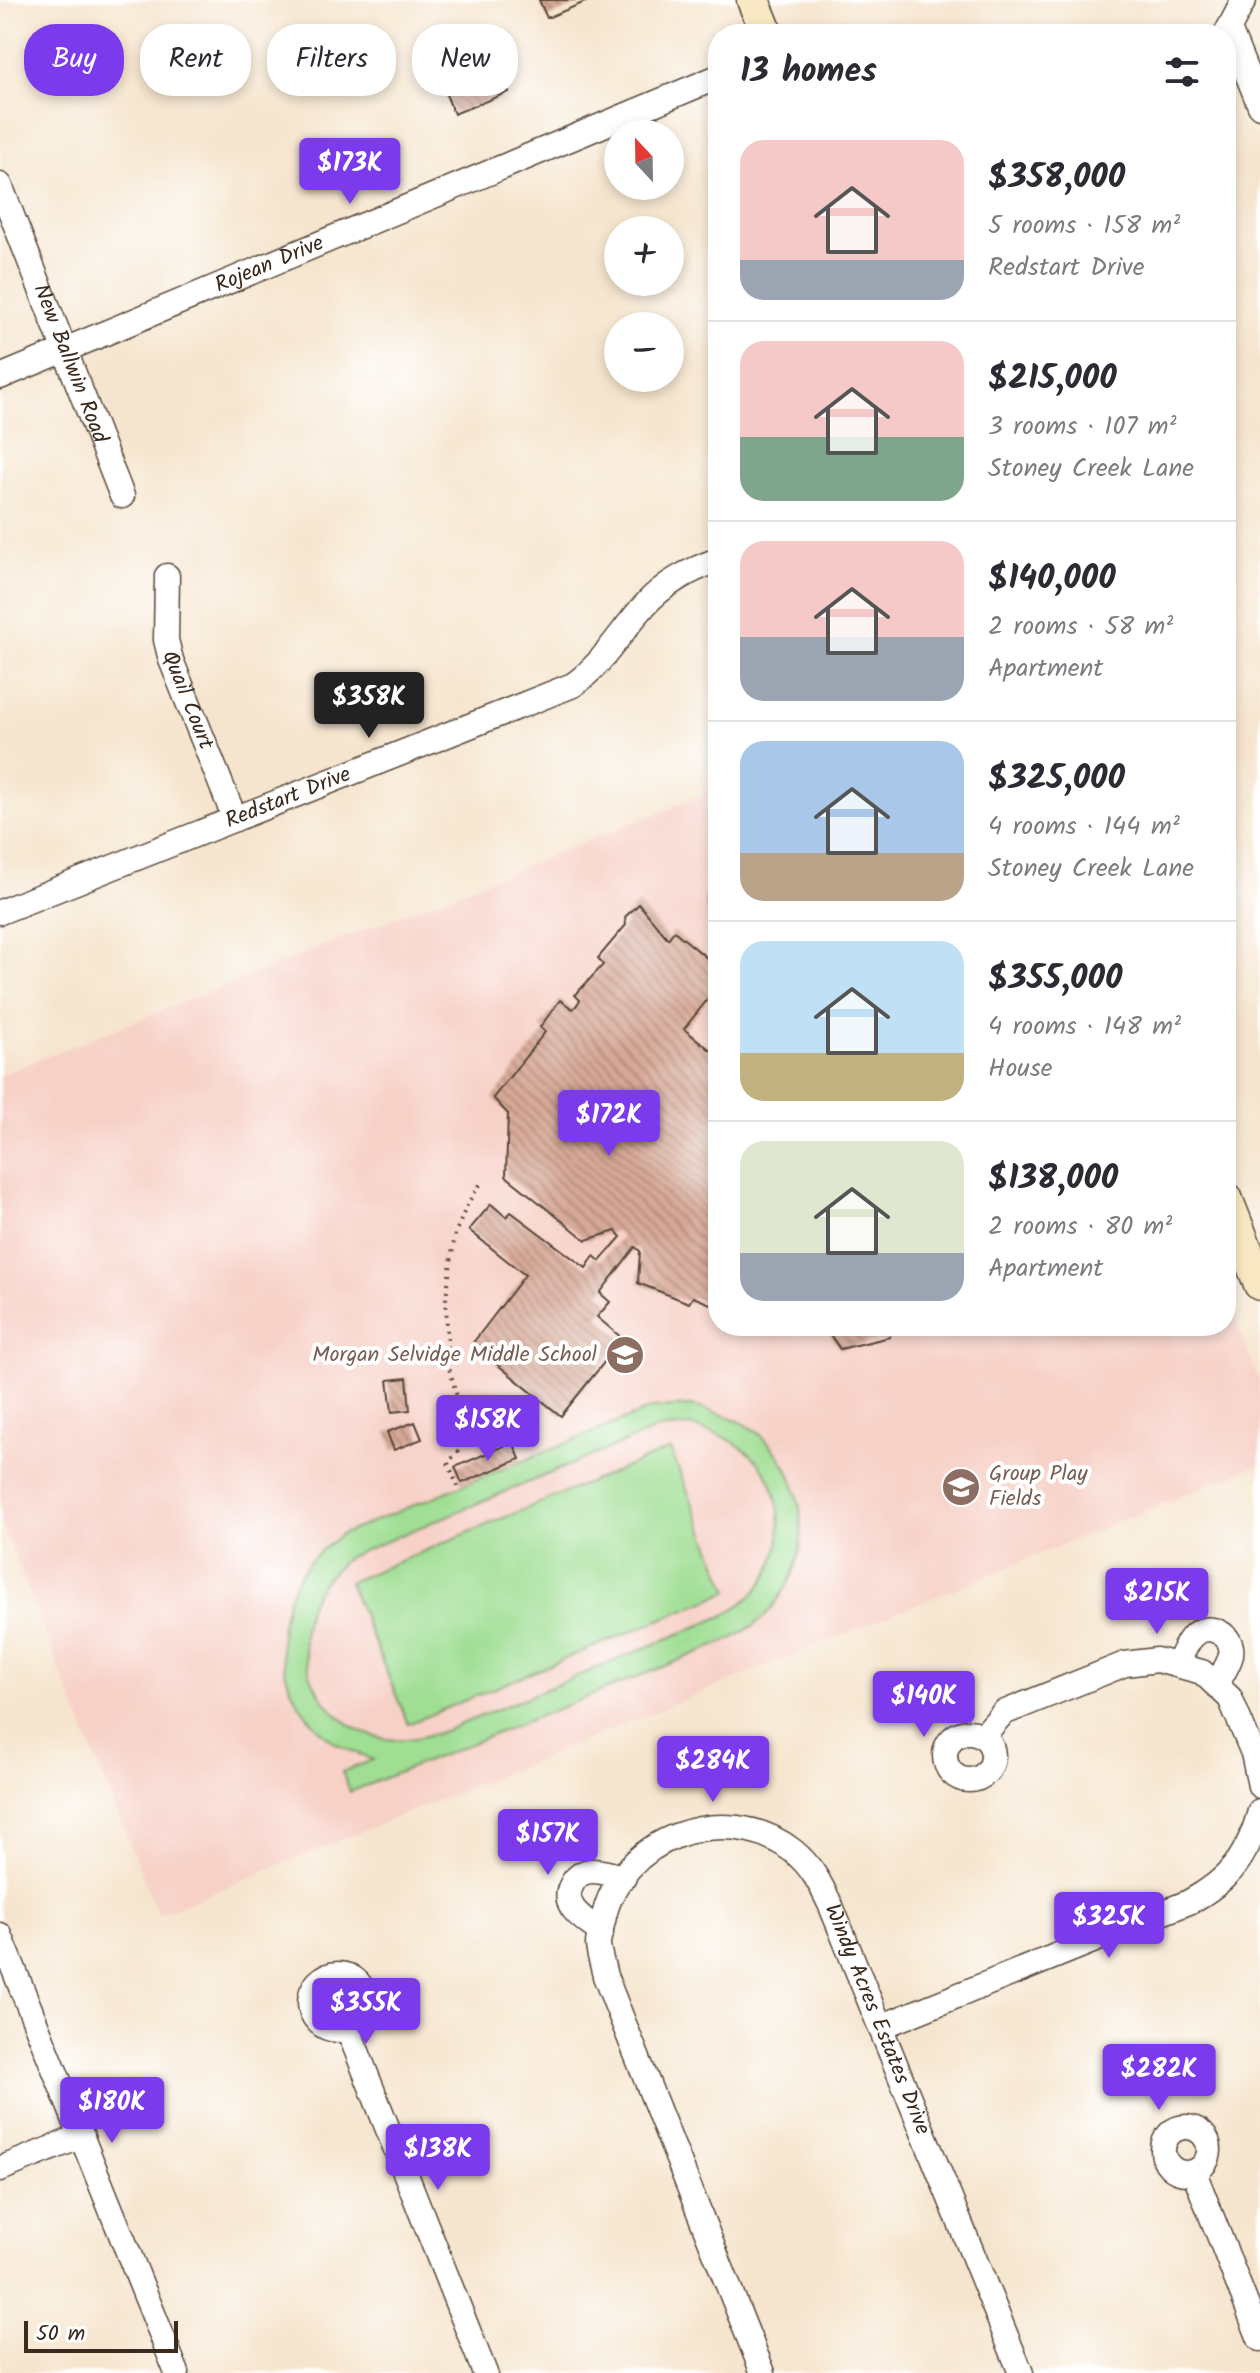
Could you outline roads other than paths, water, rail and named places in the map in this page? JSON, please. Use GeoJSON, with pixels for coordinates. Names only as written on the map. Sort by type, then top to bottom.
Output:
{"type":"FeatureCollection","features":[{"type":"Feature","properties":{"kind":"main road"},"geometry":{"type":"LineString","coordinates":[[753,0],[763,24]]}},
{"type":"Feature","properties":{"kind":"main road"},"geometry":{"type":"LineString","coordinates":[[1236,1223],[1260,1284]]}},
{"type":"Feature","properties":{"kind":"street"},"geometry":{"type":"LineString","coordinates":[[1231,24],[1244,0]]}},
{"type":"Feature","properties":{"kind":"street"},"geometry":{"type":"LineString","coordinates":[[1236,52],[1260,106]]}},
{"type":"Feature","properties":{"kind":"street","name":"Rojean Drive"},"geometry":{"type":"LineString","coordinates":[[0,377],[708,81]]}},
{"type":"Feature","properties":{"kind":"street","name":"New Ballwin Road"},"geometry":{"type":"LineString","coordinates":[[0,185],[122,496]]}},
{"type":"Feature","properties":{"kind":"street","name":"Redstart Drive"},"geometry":{"type":"LineString","coordinates":[[0,912],[573,685],[588,675],[645,604],[670,582],[708,565]]}},
{"type":"Feature","properties":{"kind":"street","name":"Quail Court"},"geometry":{"type":"LineString","coordinates":[[167,576],[166,640],[171,660],[235,819]]}},
{"type":"Feature","properties":{"kind":"street"},"geometry":{"type":"LineString","coordinates":[[1177,1664],[1194,1635],[1207,1629],[1221,1633],[1230,1644],[1231,1651],[1217,1684]]}},
{"type":"Feature","properties":{"kind":"street"},"geometry":{"type":"LineString","coordinates":[[983,1736],[1003,1713],[1125,1664],[1157,1660],[1202,1672],[1230,1698],[1253,1753],[1260,1786]]}},
{"type":"Feature","properties":{"kind":"street"},"geometry":{"type":"LineString","coordinates":[[880,2027],[1189,1902],[1211,1890],[1227,1877],[1240,1860],[1260,1811]]}},
{"type":"Feature","properties":{"kind":"street","name":"Windy Acres Estates Drive"},"geometry":{"type":"LineString","coordinates":[[763,2373],[605,1976],[598,1945],[612,1891],[643,1854],[669,1838],[700,1829],[731,1827],[765,1835],[793,1851],[816,1874],[1021,2373]]}},
{"type":"Feature","properties":{"kind":"street"},"geometry":{"type":"LineString","coordinates":[[601,1932],[573,1911],[568,1896],[570,1888],[574,1880],[588,1872],[624,1877]]}},
{"type":"Feature","properties":{"kind":"street"},"geometry":{"type":"LineString","coordinates":[[0,1935],[177,2373]]}},
{"type":"Feature","properties":{"kind":"street"},"geometry":{"type":"LineString","coordinates":[[348,2029],[485,2373]]}},
{"type":"Feature","properties":{"kind":"street"},"geometry":{"type":"LineString","coordinates":[[0,2169],[82,2136]]}},
{"type":"Feature","properties":{"kind":"street"},"geometry":{"type":"LineString","coordinates":[[1194,2172],[1260,2339]]}},
{"type":"Feature","properties":{"kind":"place","name":"Morgan Selvidge Middle School"},"geometry":{"type":"Point","coordinates":[625,1355]}},
{"type":"Feature","properties":{"kind":"place","name":"Group Play Fields"},"geometry":{"type":"Point","coordinates":[961,1487]}}]}
